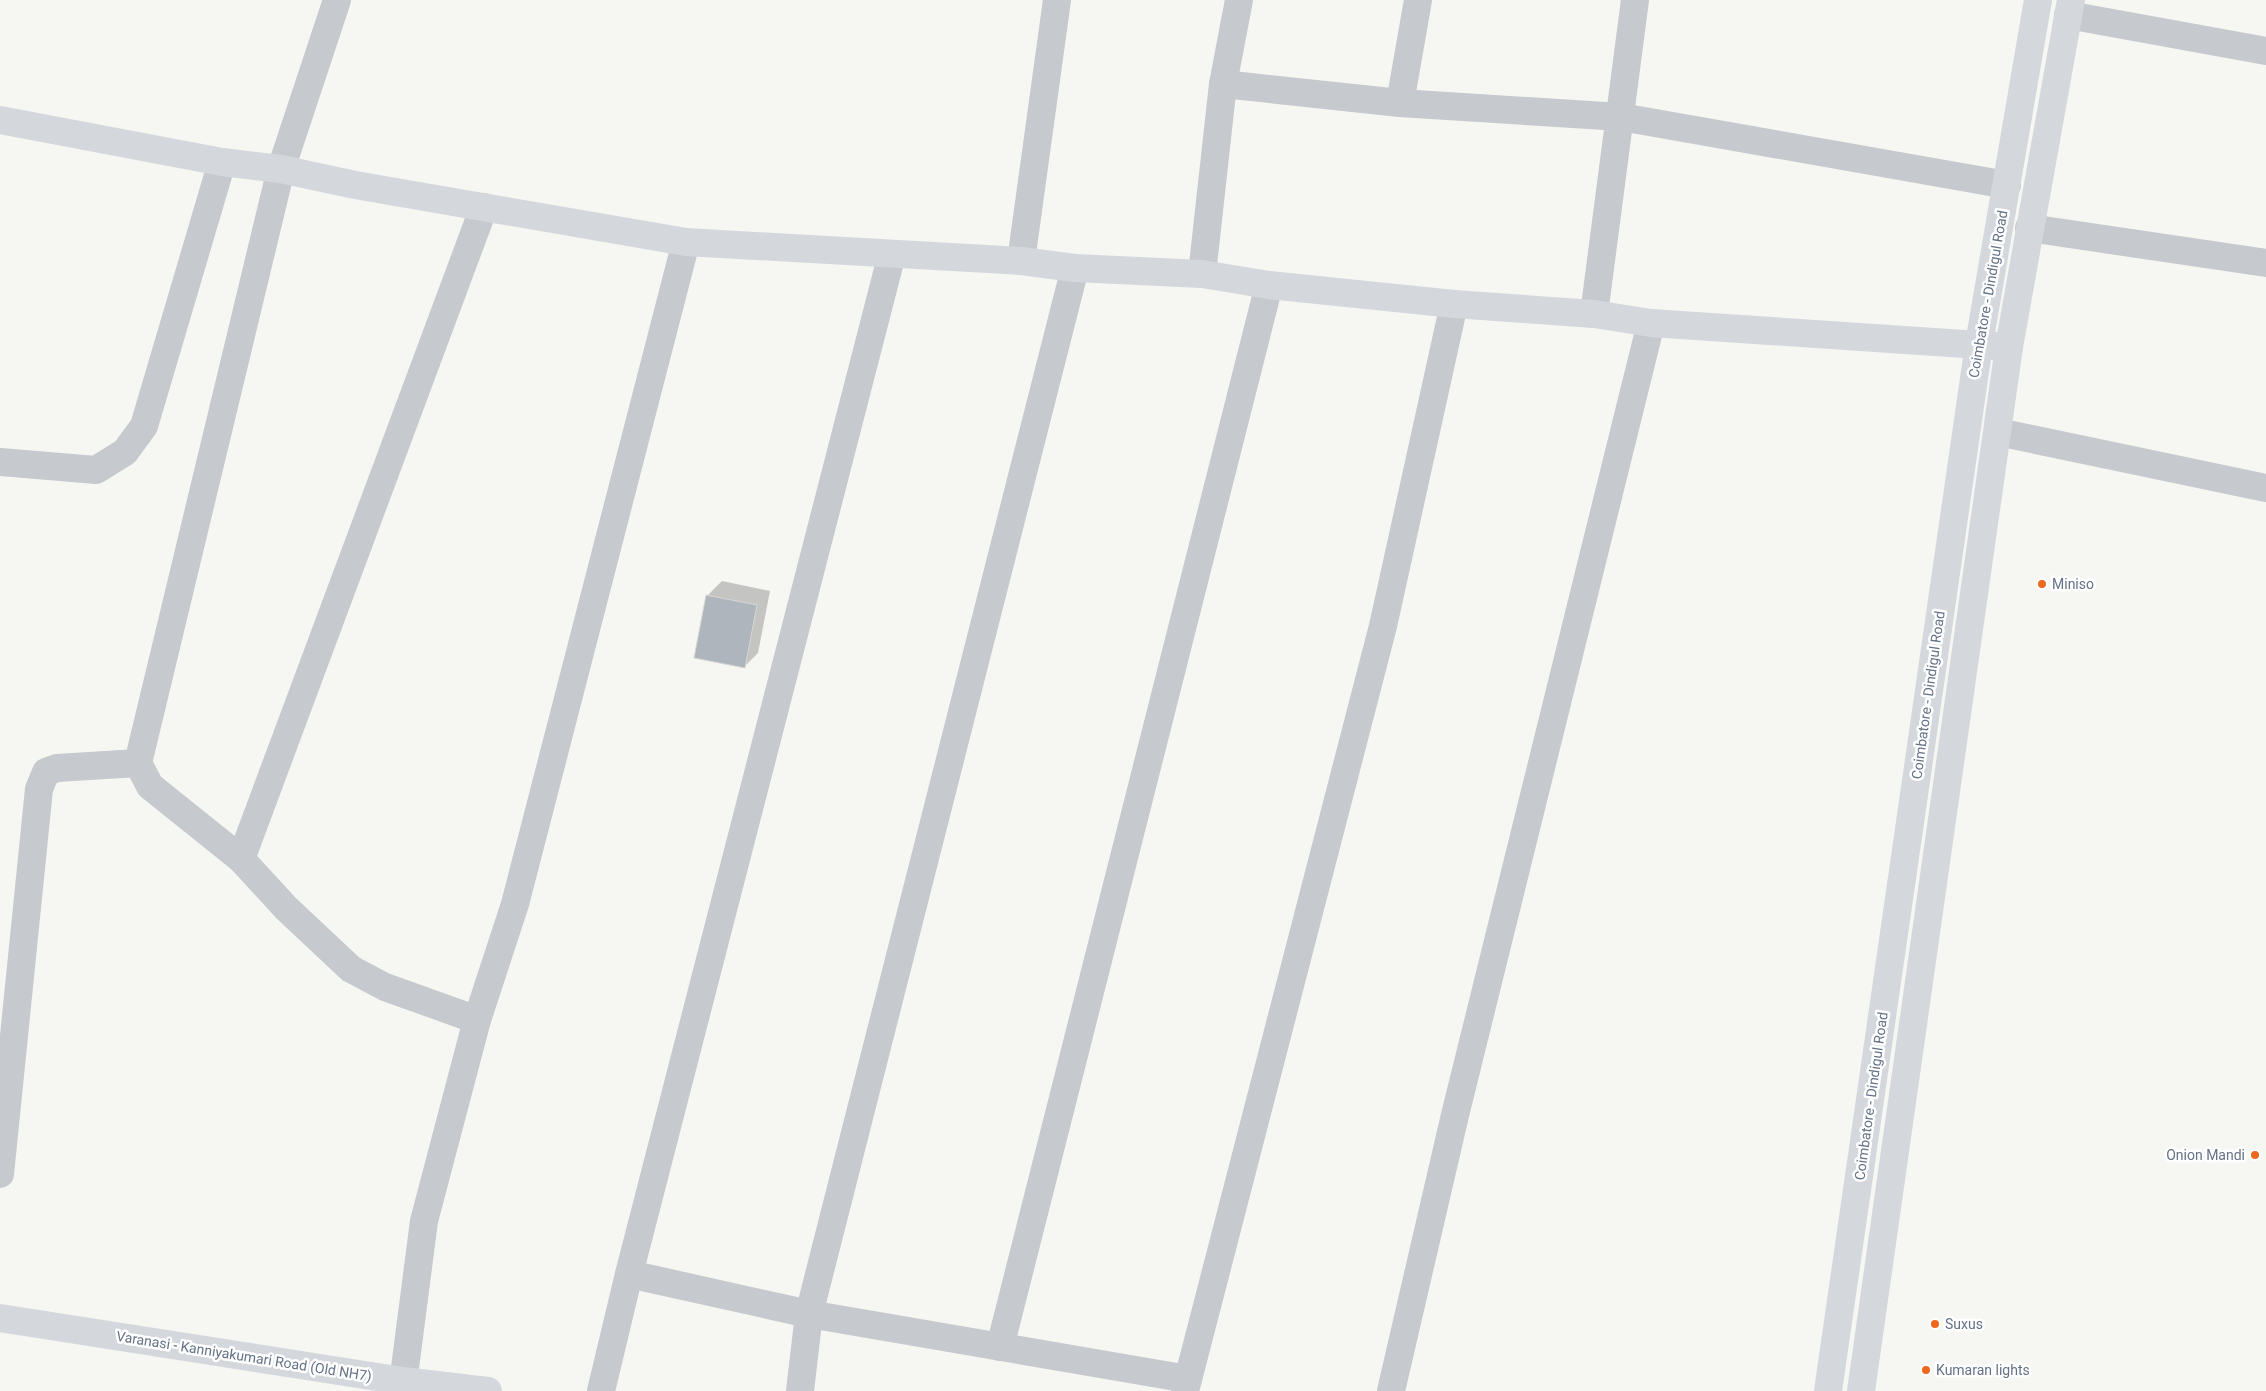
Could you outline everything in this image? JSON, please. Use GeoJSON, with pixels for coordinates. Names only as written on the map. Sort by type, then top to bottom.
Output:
{"type":"FeatureCollection","features":[{"type":"Feature","properties":{"kind":"main road","name":"Coimbatore - Dindigul Road"},"geometry":{"type":"LineString","coordinates":[[1828,1391],[1979,344],[2038,0]]}},
{"type":"Feature","properties":{"kind":"main road"},"geometry":{"type":"LineString","coordinates":[[1861,1391],[2009,346],[2070,7]]}},
{"type":"Feature","properties":{"kind":"main road"},"geometry":{"type":"LineString","coordinates":[[0,120],[222,162],[281,169],[355,185],[686,242],[1021,261],[1076,268],[1202,274],[1270,285],[1454,304],[1594,314],[1651,323],[2009,346]]}},
{"type":"Feature","properties":{"kind":"main road","name":"Varanasi - Kanniyakumari Road (Old NH7)"},"geometry":{"type":"LineString","coordinates":[[0,1318],[402,1386],[488,1391]]}},
{"type":"Feature","properties":{"kind":"street"},"geometry":{"type":"LineString","coordinates":[[337,0],[281,169],[138,763],[150,786],[241,859],[286,908],[352,969],[385,987],[477,1020]]}},
{"type":"Feature","properties":{"kind":"street"},"geometry":{"type":"LineString","coordinates":[[1021,261],[1057,0]]}},
{"type":"Feature","properties":{"kind":"street"},"geometry":{"type":"LineString","coordinates":[[1202,274],[1223,84],[1240,0]]}},
{"type":"Feature","properties":{"kind":"street"},"geometry":{"type":"LineString","coordinates":[[1400,102],[1418,0]]}},
{"type":"Feature","properties":{"kind":"street"},"geometry":{"type":"LineString","coordinates":[[1594,314],[1636,0]]}},
{"type":"Feature","properties":{"kind":"street"},"geometry":{"type":"LineString","coordinates":[[2070,7],[2266,51]]}},
{"type":"Feature","properties":{"kind":"street"},"geometry":{"type":"LineString","coordinates":[[1223,84],[1400,102],[1620,118],[2007,186]]}},
{"type":"Feature","properties":{"kind":"street"},"geometry":{"type":"LineString","coordinates":[[0,462],[96,470],[125,452],[144,426],[222,162]]}},
{"type":"Feature","properties":{"kind":"street"},"geometry":{"type":"LineString","coordinates":[[241,859],[484,207]]}},
{"type":"Feature","properties":{"kind":"street"},"geometry":{"type":"LineString","coordinates":[[2029,228],[2266,263]]}},
{"type":"Feature","properties":{"kind":"street"},"geometry":{"type":"LineString","coordinates":[[402,1386],[424,1221],[477,1020],[515,904],[686,242]]}},
{"type":"Feature","properties":{"kind":"street"},"geometry":{"type":"LineString","coordinates":[[601,1391],[629,1274],[892,254]]}},
{"type":"Feature","properties":{"kind":"street"},"geometry":{"type":"LineString","coordinates":[[800,1391],[809,1314],[1076,268]]}},
{"type":"Feature","properties":{"kind":"street"},"geometry":{"type":"LineString","coordinates":[[1000,1347],[1270,285]]}},
{"type":"Feature","properties":{"kind":"street"},"geometry":{"type":"LineString","coordinates":[[629,1274],[809,1314],[1000,1347],[1187,1385],[1383,626],[1454,304]]}},
{"type":"Feature","properties":{"kind":"street"},"geometry":{"type":"LineString","coordinates":[[1391,1391],[1455,1115],[1651,323]]}},
{"type":"Feature","properties":{"kind":"street"},"geometry":{"type":"LineString","coordinates":[[1998,432],[2266,488]]}},
{"type":"Feature","properties":{"kind":"street"},"geometry":{"type":"LineString","coordinates":[[0,1174],[39,789],[46,772],[57,768],[138,763]]}},
{"type":"Feature","properties":{"kind":"building"},"geometry":{"type":"Polygon","coordinates":[[[706,595],[757,605],[745,668],[694,658],[706,595]]]}},
{"type":"Feature","properties":{"kind":"place","name":"Miniso"},"geometry":{"type":"Point","coordinates":[2042,584]}},
{"type":"Feature","properties":{"kind":"place","name":"Onion Mandi"},"geometry":{"type":"Point","coordinates":[2255,1155]}},
{"type":"Feature","properties":{"kind":"place","name":"Suxus"},"geometry":{"type":"Point","coordinates":[1935,1324]}},
{"type":"Feature","properties":{"kind":"place","name":"Kumaran lights"},"geometry":{"type":"Point","coordinates":[1926,1370]}}]}
